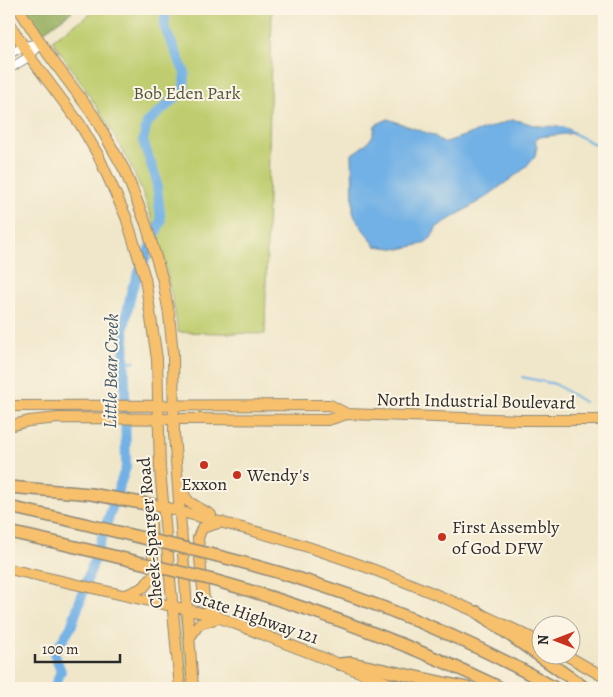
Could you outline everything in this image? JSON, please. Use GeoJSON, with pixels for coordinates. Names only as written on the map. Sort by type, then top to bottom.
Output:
{"type":"FeatureCollection","features":[{"type":"Feature","properties":{"kind":"highway"},"geometry":{"type":"LineString","coordinates":[[9,487],[91,494],[164,507]]}},
{"type":"Feature","properties":{"kind":"highway"},"geometry":{"type":"LineString","coordinates":[[9,507],[218,556],[311,583],[409,619],[496,658],[555,688]]}},
{"type":"Feature","properties":{"kind":"highway"},"geometry":{"type":"LineString","coordinates":[[9,532],[214,580],[300,605],[407,645],[500,688]]}},
{"type":"Feature","properties":{"kind":"highway"},"geometry":{"type":"LineString","coordinates":[[478,612],[585,688]]}},
{"type":"Feature","properties":{"kind":"highway"},"geometry":{"type":"LineString","coordinates":[[340,664],[351,663],[467,688]]}},
{"type":"Feature","properties":{"kind":"main road","name":"Cheek-Sparger Road"},"geometry":{"type":"LineString","coordinates":[[18,9],[40,43],[94,116],[125,171],[155,252],[170,321],[178,487],[193,688]]}},
{"type":"Feature","properties":{"kind":"main road","name":"Cheek-Sparger Road"},"geometry":{"type":"LineString","coordinates":[[9,22],[30,56],[80,124],[116,192],[145,278],[153,323],[164,507],[180,688]]}},
{"type":"Feature","properties":{"kind":"main road"},"geometry":{"type":"LineString","coordinates":[[153,323],[170,321]]}},
{"type":"Feature","properties":{"kind":"main road","name":"North Industrial Boulevard"},"geometry":{"type":"LineString","coordinates":[[9,406],[330,405],[347,414]]}},
{"type":"Feature","properties":{"kind":"main road","name":"North Industrial Boulevard"},"geometry":{"type":"LineString","coordinates":[[9,426],[48,419],[328,420],[347,414],[523,420],[604,420]]}},
{"type":"Feature","properties":{"kind":"main road"},"geometry":{"type":"LineString","coordinates":[[178,487],[195,507],[223,522]]}},
{"type":"Feature","properties":{"kind":"main road"},"geometry":{"type":"LineString","coordinates":[[126,595],[150,582],[155,570],[150,509],[141,502]]}},
{"type":"Feature","properties":{"kind":"main road"},"geometry":{"type":"LineString","coordinates":[[164,507],[293,542],[347,561],[478,612],[530,637]]}},
{"type":"Feature","properties":{"kind":"main road"},"geometry":{"type":"LineString","coordinates":[[190,637],[200,624],[218,617],[204,599],[198,538],[202,528],[223,522]]}},
{"type":"Feature","properties":{"kind":"main road","name":"State Highway 121"},"geometry":{"type":"LineString","coordinates":[[9,569],[218,617],[401,688]]}},
{"type":"Feature","properties":{"kind":"main road"},"geometry":{"type":"LineString","coordinates":[[580,663],[604,677]]}},
{"type":"Feature","properties":{"kind":"street"},"geometry":{"type":"LineString","coordinates":[[9,54],[24,46],[40,43]]}},
{"type":"Feature","properties":{"kind":"street"},"geometry":{"type":"LineString","coordinates":[[9,69],[30,56],[40,43]]}},
{"type":"Feature","properties":{"kind":"green space"},"geometry":{"type":"Polygon","coordinates":[[[25,9],[75,9],[42,33],[25,9]]]}},
{"type":"Feature","properties":{"kind":"green space","name":"Bob Eden Park"},"geometry":{"type":"Polygon","coordinates":[[[98,9],[272,9],[265,334],[178,332],[163,257],[139,184],[110,128],[52,40],[98,9]]]}},
{"type":"Feature","properties":{"kind":"green space"},"geometry":{"type":"Polygon","coordinates":[[[181,611],[185,612],[190,688],[186,688],[178,613],[181,611]]]}},
{"type":"Feature","properties":{"kind":"water"},"geometry":{"type":"Polygon","coordinates":[[[388,119],[435,136],[443,143],[512,120],[540,126],[561,126],[575,133],[539,137],[535,141],[537,146],[535,156],[524,169],[486,197],[437,227],[431,238],[423,244],[400,249],[375,246],[353,212],[352,154],[371,139],[375,125],[388,119]]]}},
{"type":"Feature","properties":{"kind":"waterway","name":"Little Bear Creek"},"geometry":{"type":"LineString","coordinates":[[54,688],[61,671],[54,653],[71,627],[126,467],[124,327],[132,289],[161,221],[156,178],[143,141],[147,123],[184,90],[185,73],[164,26],[166,9]]}},
{"type":"Feature","properties":{"kind":"waterway"},"geometry":{"type":"LineString","coordinates":[[573,133],[604,149]]}},
{"type":"Feature","properties":{"kind":"waterway"},"geometry":{"type":"LineString","coordinates":[[125,361],[135,362]]}},
{"type":"Feature","properties":{"kind":"waterway"},"geometry":{"type":"LineString","coordinates":[[522,377],[555,384],[584,402]]}},
{"type":"Feature","properties":{"kind":"place","name":"Exxon"},"geometry":{"type":"Point","coordinates":[204,465]}},
{"type":"Feature","properties":{"kind":"place","name":"Wendy's"},"geometry":{"type":"Point","coordinates":[237,475]}},
{"type":"Feature","properties":{"kind":"place","name":"First Assembly of God DFW"},"geometry":{"type":"Point","coordinates":[442,537]}}]}
